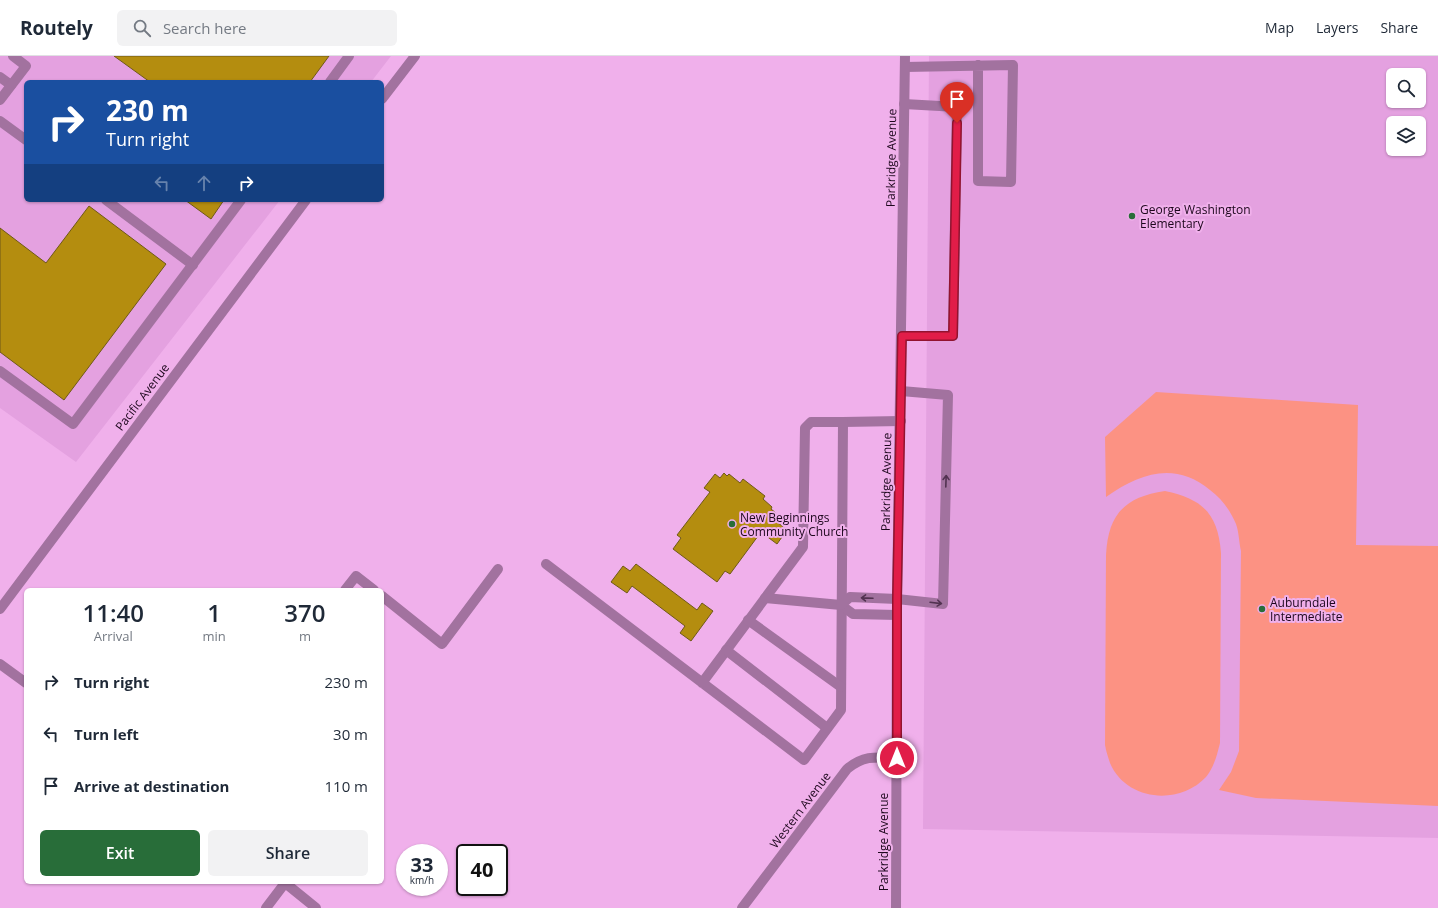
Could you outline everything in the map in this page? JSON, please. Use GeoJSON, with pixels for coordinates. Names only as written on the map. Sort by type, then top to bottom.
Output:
{"type":"FeatureCollection","features":[{"type":"Feature","properties":{"kind":"street"},"geometry":{"type":"LineString","coordinates":[[0,100],[26,66],[12,56]]}},
{"type":"Feature","properties":{"kind":"street"},"geometry":{"type":"LineString","coordinates":[[331,80],[349,56]]}},
{"type":"Feature","properties":{"kind":"street"},"geometry":{"type":"LineString","coordinates":[[384,96],[414,56]]}},
{"type":"Feature","properties":{"kind":"street","name":"Parkridge Avenue"},"geometry":{"type":"LineString","coordinates":[[896,908],[897,599],[901,421],[905,56]]}},
{"type":"Feature","properties":{"kind":"street"},"geometry":{"type":"LineString","coordinates":[[905,66],[1013,64],[1010,182],[978,181],[978,65]]}},
{"type":"Feature","properties":{"kind":"street"},"geometry":{"type":"LineString","coordinates":[[0,77],[10,85]]}},
{"type":"Feature","properties":{"kind":"street"},"geometry":{"type":"LineString","coordinates":[[902,336],[953,336],[957,107],[904,104]]}},
{"type":"Feature","properties":{"kind":"street"},"geometry":{"type":"LineString","coordinates":[[0,121],[24,139]]}},
{"type":"Feature","properties":{"kind":"street"},"geometry":{"type":"LineString","coordinates":[[109,202],[192,265]]}},
{"type":"Feature","properties":{"kind":"street"},"geometry":{"type":"LineString","coordinates":[[0,371],[73,424],[239,202]]}},
{"type":"Feature","properties":{"kind":"street","name":"Pacific Avenue"},"geometry":{"type":"LineString","coordinates":[[0,609],[305,202]]}},
{"type":"Feature","properties":{"kind":"street"},"geometry":{"type":"LineString","coordinates":[[840,605],[850,597],[897,599],[943,604],[948,395],[901,391]]}},
{"type":"Feature","properties":{"kind":"street"},"geometry":{"type":"LineString","coordinates":[[702,683],[803,547],[805,428],[811,422],[901,421]]}},
{"type":"Feature","properties":{"kind":"street"},"geometry":{"type":"LineString","coordinates":[[546,564],[804,760],[841,710],[840,605],[843,422]]}},
{"type":"Feature","properties":{"kind":"street"},"geometry":{"type":"LineString","coordinates":[[384,598],[442,644],[498,569]]}},
{"type":"Feature","properties":{"kind":"street"},"geometry":{"type":"LineString","coordinates":[[347,588],[356,576],[371,588]]}},
{"type":"Feature","properties":{"kind":"street"},"geometry":{"type":"LineString","coordinates":[[765,598],[840,605],[853,614],[897,615]]}},
{"type":"Feature","properties":{"kind":"street"},"geometry":{"type":"LineString","coordinates":[[748,620],[841,687]]}},
{"type":"Feature","properties":{"kind":"street"},"geometry":{"type":"LineString","coordinates":[[726,650],[828,728]]}},
{"type":"Feature","properties":{"kind":"street"},"geometry":{"type":"LineString","coordinates":[[0,664],[24,682]]}},
{"type":"Feature","properties":{"kind":"street","name":"Western Avenue"},"geometry":{"type":"LineString","coordinates":[[742,908],[847,769],[858,760],[877,757],[897,758]]}},
{"type":"Feature","properties":{"kind":"street"},"geometry":{"type":"LineString","coordinates":[[266,908],[283,884]]}},
{"type":"Feature","properties":{"kind":"street"},"geometry":{"type":"LineString","coordinates":[[286,884],[316,908]]}},
{"type":"Feature","properties":{"kind":"shaded area"},"geometry":{"type":"Polygon","coordinates":[[[0,56],[391,56],[373,80],[24,80],[24,202],[278,202],[76,462],[0,408],[0,56]]]}},
{"type":"Feature","properties":{"kind":"shaded area"},"geometry":{"type":"Polygon","coordinates":[[[929,56],[1438,56],[1438,838],[923,829],[929,56]]]}},
{"type":"Feature","properties":{"kind":"shaded area"},"geometry":{"type":"Polygon","coordinates":[[[1156,392],[1358,405],[1356,545],[1438,546],[1438,806],[1256,798],[1219,790],[1231,772],[1239,751],[1241,551],[1236,524],[1228,509],[1218,497],[1197,481],[1184,475],[1171,473],[1145,477],[1132,482],[1106,497],[1105,437],[1156,392]]]}},
{"type":"Feature","properties":{"kind":"shaded area"},"geometry":{"type":"Polygon","coordinates":[[[1165,491],[1178,494],[1189,499],[1199,504],[1206,510],[1212,518],[1219,539],[1221,553],[1220,743],[1209,773],[1195,786],[1182,792],[1168,795],[1154,795],[1140,792],[1128,785],[1118,776],[1110,763],[1106,752],[1106,555],[1110,529],[1121,510],[1129,503],[1139,498],[1165,491]]]}},
{"type":"Feature","properties":{"kind":"building"},"geometry":{"type":"Polygon","coordinates":[[[114,56],[329,56],[311,80],[147,80],[114,56]]]}},
{"type":"Feature","properties":{"kind":"building"},"geometry":{"type":"Polygon","coordinates":[[[188,202],[223,202],[211,219],[188,202]]]}},
{"type":"Feature","properties":{"kind":"building"},"geometry":{"type":"Polygon","coordinates":[[[89,206],[166,264],[64,400],[0,352],[0,228],[46,263],[89,206]]]}},
{"type":"Feature","properties":{"kind":"building","name":"New Beginnings Community Church"},"geometry":{"type":"Polygon","coordinates":[[[724,473],[727,476],[729,474],[740,483],[743,479],[765,496],[763,499],[776,513],[772,518],[787,530],[777,544],[761,532],[730,574],[725,571],[717,582],[673,549],[681,538],[677,535],[710,492],[704,488],[715,474],[720,478],[724,473]]]}},
{"type":"Feature","properties":{"kind":"building"},"geometry":{"type":"Polygon","coordinates":[[[636,564],[697,610],[702,603],[713,611],[691,641],[680,633],[685,626],[632,586],[627,593],[611,582],[623,566],[630,571],[636,564]]]}},
{"type":"Feature","properties":{"kind":"place","name":"George Washington Elementary"},"geometry":{"type":"Point","coordinates":[1132,216]}},
{"type":"Feature","properties":{"kind":"place","name":"New Beginnings Community Church"},"geometry":{"type":"Point","coordinates":[732,524]}},
{"type":"Feature","properties":{"kind":"place","name":"Auburndale Intermediate"},"geometry":{"type":"Point","coordinates":[1262,609]}},
{"type":"Feature","properties":{"kind":"route"},"geometry":{"type":"LineString","coordinates":[[897,758],[897,599],[902,336],[953,336],[957,123]]}}]}
